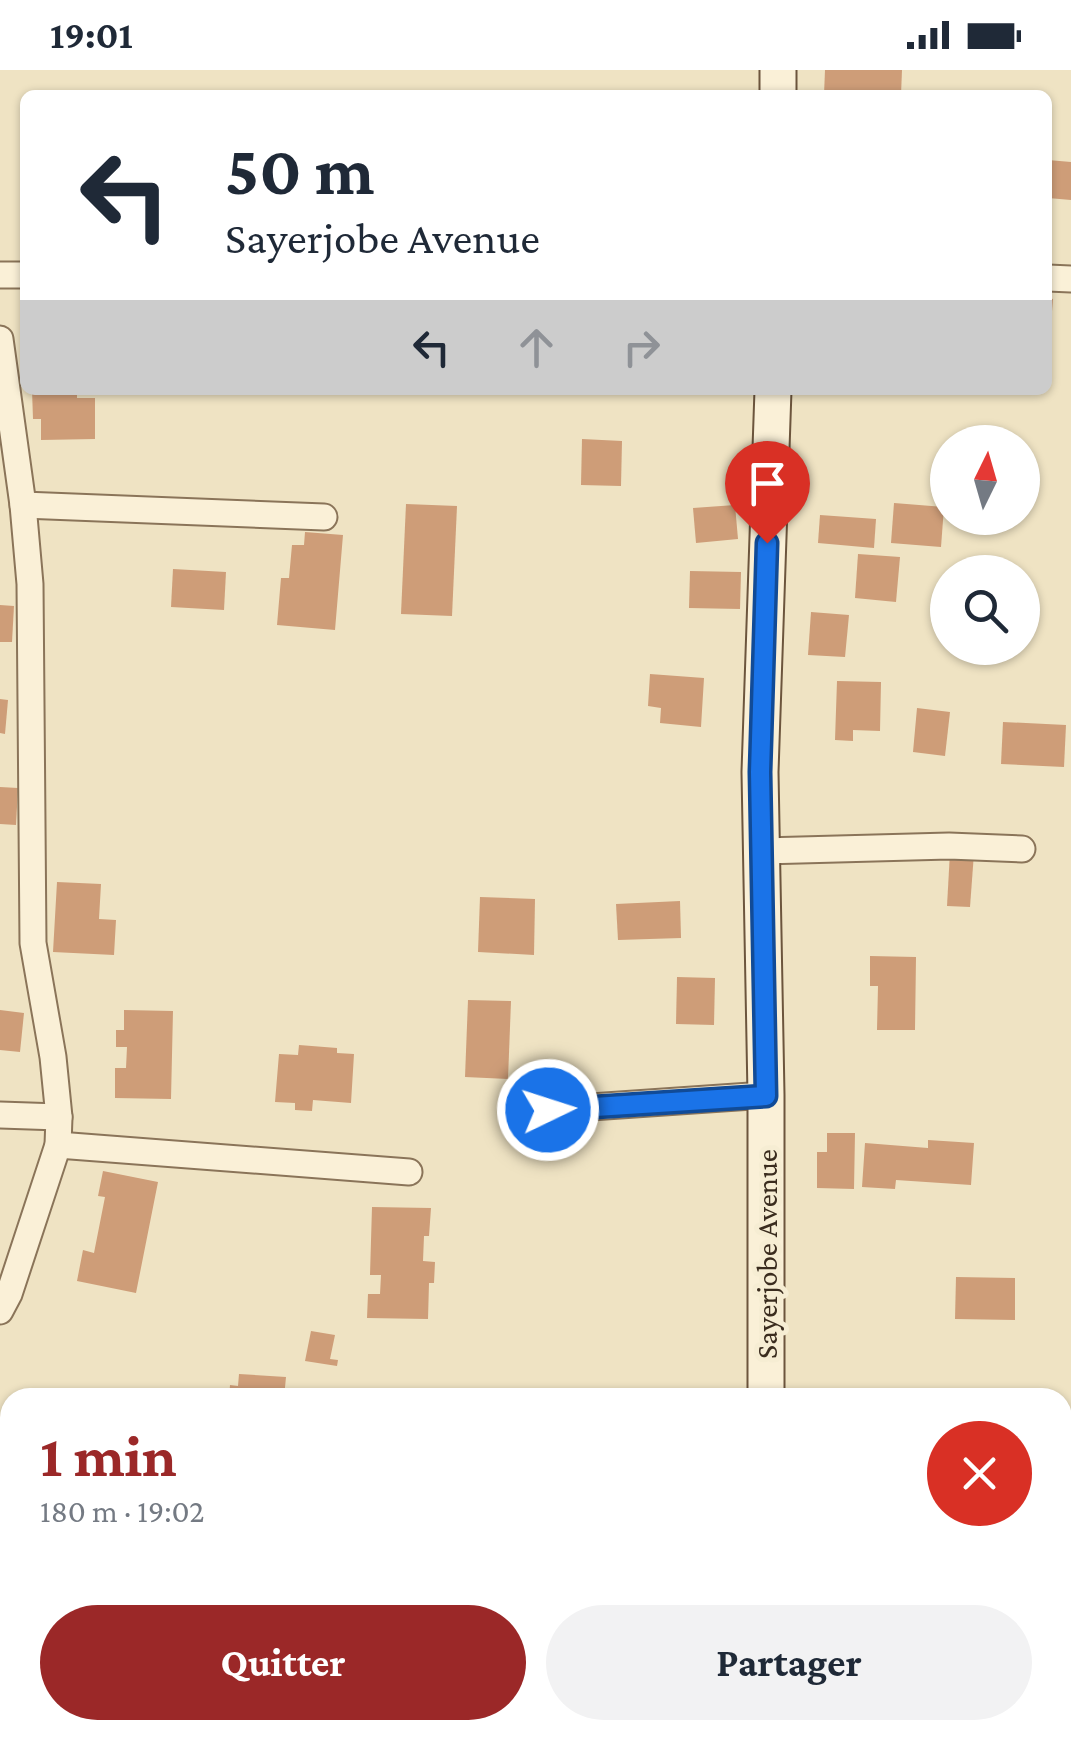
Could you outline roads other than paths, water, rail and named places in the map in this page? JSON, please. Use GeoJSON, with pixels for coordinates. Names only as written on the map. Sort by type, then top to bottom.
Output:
{"type":"FeatureCollection","features":[{"type":"Feature","properties":{"kind":"street"},"geometry":{"type":"LineString","coordinates":[[0,339],[30,584],[32,943],[54,1057],[59,1117],[58,1146],[10,1294],[0,1311]]}},
{"type":"Feature","properties":{"kind":"street","name":"Sayerjobe Avenue"},"geometry":{"type":"LineString","coordinates":[[766,1388],[760,772],[772,395]]}},
{"type":"Feature","properties":{"kind":"street"},"geometry":{"type":"LineString","coordinates":[[23,505],[324,517]]}},
{"type":"Feature","properties":{"kind":"street"},"geometry":{"type":"LineString","coordinates":[[763,851],[949,846],[1022,849]]}},
{"type":"Feature","properties":{"kind":"street"},"geometry":{"type":"LineString","coordinates":[[548,1110],[766,1096]]}},
{"type":"Feature","properties":{"kind":"street"},"geometry":{"type":"LineString","coordinates":[[0,1114],[59,1117]]}},
{"type":"Feature","properties":{"kind":"street"},"geometry":{"type":"LineString","coordinates":[[58,1146],[409,1172]]}}]}
